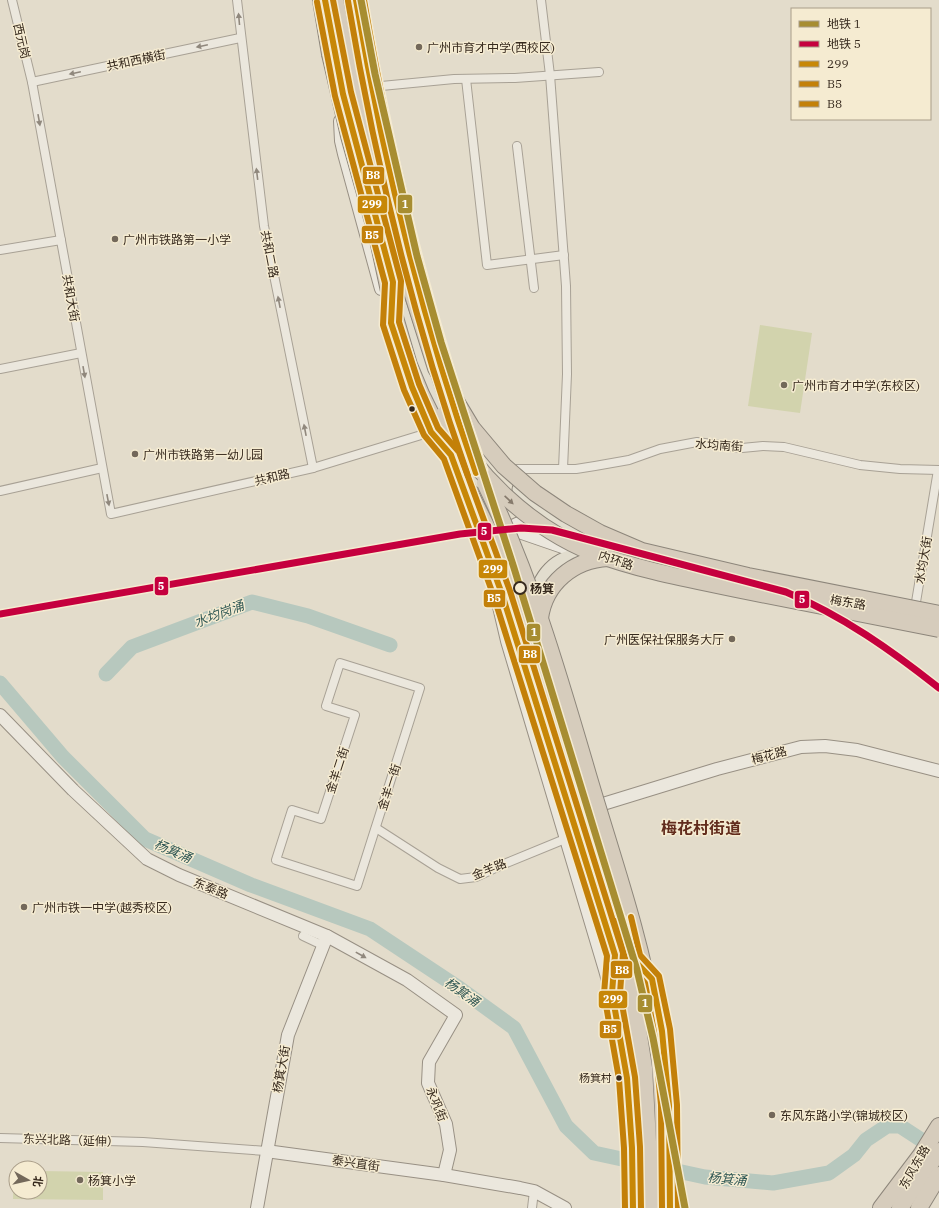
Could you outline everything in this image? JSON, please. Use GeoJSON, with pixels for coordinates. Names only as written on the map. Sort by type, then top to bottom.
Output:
{"type":"FeatureCollection","features":[{"type":"Feature","properties":{"kind":"highway","name":"内环路"},"geometry":{"type":"LineString","coordinates":[[321,0],[330,54],[348,136],[378,240],[412,347],[439,411],[465,451],[488,479],[528,517],[560,536],[590,551],[640,568],[939,629]]}},
{"type":"Feature","properties":{"kind":"highway","name":"内环路"},"geometry":{"type":"LineString","coordinates":[[335,0],[345,51],[388,213],[421,327],[436,368],[472,428],[489,449],[520,480],[566,514],[600,533],[642,551],[748,576],[939,614]]}},
{"type":"Feature","properties":{"kind":"highway"},"geometry":{"type":"LineString","coordinates":[[378,240],[395,321],[411,371],[491,536],[525,624],[553,707],[612,906],[633,997],[644,1068],[648,1142],[649,1208]]}},
{"type":"Feature","properties":{"kind":"highway"},"geometry":{"type":"LineString","coordinates":[[436,368],[456,422],[510,535],[535,600],[637,941],[653,1013],[661,1076],[664,1208]]}},
{"type":"Feature","properties":{"kind":"highway"},"geometry":{"type":"LineString","coordinates":[[553,707],[539,648],[539,623],[541,610],[547,593],[567,571],[593,560],[616,558],[748,576]]}},
{"type":"Feature","properties":{"kind":"highway","name":"东风东路"},"geometry":{"type":"LineString","coordinates":[[921,1155],[939,1126]]}},
{"type":"Feature","properties":{"kind":"highway"},"geometry":{"type":"LineString","coordinates":[[900,1208],[939,1151]]}},
{"type":"Feature","properties":{"kind":"highway"},"geometry":{"type":"LineString","coordinates":[[881,1208],[921,1155]]}},
{"type":"Feature","properties":{"kind":"highway"},"geometry":{"type":"LineString","coordinates":[[919,1208],[939,1174]]}},
{"type":"Feature","properties":{"kind":"main road"},"geometry":{"type":"LineString","coordinates":[[325,0],[343,94],[393,282],[451,455],[515,633],[615,955],[628,1006],[636,1053],[642,1108],[644,1208]]}},
{"type":"Feature","properties":{"kind":"main road"},"geometry":{"type":"LineString","coordinates":[[356,0],[371,87],[421,293],[455,416],[472,464]]}},
{"type":"Feature","properties":{"kind":"main road"},"geometry":{"type":"LineString","coordinates":[[455,416],[501,469],[538,506],[573,534]]}},
{"type":"Feature","properties":{"kind":"main road"},"geometry":{"type":"LineString","coordinates":[[482,490],[505,532],[594,824],[633,959],[650,1058],[644,1164],[655,1208]]}},
{"type":"Feature","properties":{"kind":"main road"},"geometry":{"type":"LineString","coordinates":[[534,627],[536,592],[545,573],[554,564],[563,559],[586,554]]}},
{"type":"Feature","properties":{"kind":"main road"},"geometry":{"type":"LineString","coordinates":[[599,841],[603,804]]}},
{"type":"Feature","properties":{"kind":"main road"},"geometry":{"type":"LineString","coordinates":[[612,992],[615,955]]}},
{"type":"Feature","properties":{"kind":"main road"},"geometry":{"type":"LineString","coordinates":[[633,959],[652,979]]}},
{"type":"Feature","properties":{"kind":"main road","name":"东风东路"},"geometry":{"type":"LineString","coordinates":[[890,1208],[921,1155]]}},
{"type":"Feature","properties":{"kind":"main road","name":"东风东路"},"geometry":{"type":"LineString","coordinates":[[907,1208],[939,1168]]}},
{"type":"Feature","properties":{"kind":"street","name":"西元岗"},"geometry":{"type":"LineString","coordinates":[[12,0],[32,82]]}},
{"type":"Feature","properties":{"kind":"street","name":"共和二路"},"geometry":{"type":"LineString","coordinates":[[237,0],[240,38],[264,226],[313,468]]}},
{"type":"Feature","properties":{"kind":"street"},"geometry":{"type":"LineString","coordinates":[[351,0],[365,58]]}},
{"type":"Feature","properties":{"kind":"street"},"geometry":{"type":"LineString","coordinates":[[541,0],[550,75],[566,286],[567,374],[563,469]]}},
{"type":"Feature","properties":{"kind":"street","name":"共和西横街"},"geometry":{"type":"LineString","coordinates":[[32,82],[240,38]]}},
{"type":"Feature","properties":{"kind":"street"},"geometry":{"type":"LineString","coordinates":[[371,87],[466,79],[515,78],[599,72]]}},
{"type":"Feature","properties":{"kind":"street"},"geometry":{"type":"LineString","coordinates":[[466,79],[486,264],[564,255]]}},
{"type":"Feature","properties":{"kind":"street","name":"共和大街"},"geometry":{"type":"LineString","coordinates":[[32,82],[111,514]]}},
{"type":"Feature","properties":{"kind":"street"},"geometry":{"type":"LineString","coordinates":[[343,94],[340,112],[341,141],[391,323],[410,381],[432,432],[451,455]]}},
{"type":"Feature","properties":{"kind":"street"},"geometry":{"type":"LineString","coordinates":[[517,146],[534,288]]}},
{"type":"Feature","properties":{"kind":"street"},"geometry":{"type":"LineString","coordinates":[[0,250],[61,240]]}},
{"type":"Feature","properties":{"kind":"street"},"geometry":{"type":"LineString","coordinates":[[391,323],[393,282]]}},
{"type":"Feature","properties":{"kind":"street"},"geometry":{"type":"LineString","coordinates":[[0,369],[81,352]]}},
{"type":"Feature","properties":{"kind":"street"},"geometry":{"type":"LineString","coordinates":[[432,400],[454,433],[502,520],[505,532],[495,540],[489,559],[495,594],[507,641],[565,840],[612,992],[644,1164],[633,1208]]}},
{"type":"Feature","properties":{"kind":"street","name":"共和路"},"geometry":{"type":"LineString","coordinates":[[111,514],[313,468],[432,432]]}},
{"type":"Feature","properties":{"kind":"street","name":"水均南街"},"geometry":{"type":"LineString","coordinates":[[501,469],[582,468],[629,460],[666,448],[697,442],[742,448],[763,446],[784,447],[860,465],[900,469],[939,470]]}},
{"type":"Feature","properties":{"kind":"street"},"geometry":{"type":"LineString","coordinates":[[0,491],[102,468]]}},
{"type":"Feature","properties":{"kind":"street","name":"水均大街"},"geometry":{"type":"LineString","coordinates":[[916,602],[939,470]]}},
{"type":"Feature","properties":{"kind":"street","name":"梅东路"},"geometry":{"type":"LineString","coordinates":[[505,532],[522,522],[539,520],[556,524],[599,547],[632,559],[750,585],[815,590],[939,618]]}},
{"type":"Feature","properties":{"kind":"street","name":"梅东路"},"geometry":{"type":"LineString","coordinates":[[505,532],[586,554],[756,591],[939,624]]}},
{"type":"Feature","properties":{"kind":"street"},"geometry":{"type":"LineString","coordinates":[[545,573],[542,594],[546,615],[635,913],[652,979],[665,1058],[669,1105],[670,1208]]}},
{"type":"Feature","properties":{"kind":"street"},"geometry":{"type":"LineString","coordinates":[[815,590],[916,602],[939,607]]}},
{"type":"Feature","properties":{"kind":"street"},"geometry":{"type":"LineString","coordinates":[[756,591],[779,601],[797,606],[939,634]]}},
{"type":"Feature","properties":{"kind":"street","name":"金羊一街"},"geometry":{"type":"LineString","coordinates":[[276,860],[357,886],[376,828],[420,688],[340,662]]}},
{"type":"Feature","properties":{"kind":"street","name":"金羊二街"},"geometry":{"type":"LineString","coordinates":[[276,860],[292,810],[321,819],[355,715],[326,706],[340,662]]}},
{"type":"Feature","properties":{"kind":"street","name":"东泰路"},"geometry":{"type":"LineString","coordinates":[[0,715],[73,790],[147,858],[179,875],[325,940],[407,980],[456,1015]]}},
{"type":"Feature","properties":{"kind":"street","name":"梅花路"},"geometry":{"type":"LineString","coordinates":[[603,804],[703,773],[801,747],[825,746],[846,748],[939,772]]}},
{"type":"Feature","properties":{"kind":"street"},"geometry":{"type":"LineString","coordinates":[[556,767],[585,795],[603,804]]}},
{"type":"Feature","properties":{"kind":"street"},"geometry":{"type":"LineString","coordinates":[[583,856],[594,824],[603,804]]}},
{"type":"Feature","properties":{"kind":"street","name":"金羊路"},"geometry":{"type":"LineString","coordinates":[[376,828],[460,879],[476,877],[565,840]]}},
{"type":"Feature","properties":{"kind":"street"},"geometry":{"type":"LineString","coordinates":[[304,936],[325,940]]}},
{"type":"Feature","properties":{"kind":"street","name":"杨箕大街"},"geometry":{"type":"LineString","coordinates":[[257,1208],[288,1035],[325,940]]}},
{"type":"Feature","properties":{"kind":"street","name":"永巩街"},"geometry":{"type":"LineString","coordinates":[[444,1175],[450,1150],[446,1124],[428,1083],[429,1062],[456,1015]]}},
{"type":"Feature","properties":{"kind":"street","name":"东兴北路（延伸）"},"geometry":{"type":"LineString","coordinates":[[0,1138],[143,1142]]}},
{"type":"Feature","properties":{"kind":"street","name":"泰兴直街"},"geometry":{"type":"LineString","coordinates":[[143,1142],[266,1151],[444,1175],[534,1191],[565,1208]]}},
{"type":"Feature","properties":{"kind":"street"},"geometry":{"type":"LineString","coordinates":[[532,1208],[534,1191]]}},
{"type":"Feature","properties":{"kind":"green space"},"geometry":{"type":"Polygon","coordinates":[[[760,325],[812,333],[800,413],[748,406],[760,325]]]}},
{"type":"Feature","properties":{"kind":"green space"},"geometry":{"type":"Polygon","coordinates":[[[48,1171],[103,1172],[103,1200],[48,1199],[48,1171]]]}},
{"type":"Feature","properties":{"kind":"waterway","name":"水均岗涌"},"geometry":{"type":"LineString","coordinates":[[106,674],[132,647],[252,602],[308,616],[390,645]]}},
{"type":"Feature","properties":{"kind":"waterway","name":"杨箕涌"},"geometry":{"type":"LineString","coordinates":[[0,683],[63,757],[145,839],[251,885],[370,929],[459,988],[514,1028],[566,1126],[594,1153],[705,1177],[773,1183],[829,1173],[854,1155],[866,1140],[887,1126],[900,1126],[923,1141]]}},
{"type":"Feature","properties":{"kind":"metro line","name":"1"},"geometry":{"type":"LineString","coordinates":[[361,0],[375,74],[417,256],[441,342],[514,568],[637,970],[653,1038],[685,1208]]}},
{"type":"Feature","properties":{"kind":"metro line","name":"5"},"geometry":{"type":"LineString","coordinates":[[0,614],[460,534],[521,528],[552,530],[786,592],[807,601],[847,623],[885,647],[939,688]]}},
{"type":"Feature","properties":{"kind":"transit line","name":"299"},"geometry":{"type":"LineString","coordinates":[[325,0],[343,94],[393,282],[391,323],[412,387],[431,432],[451,455],[502,594],[615,955],[612,993],[627,1078],[632,1148],[633,1208]]}},
{"type":"Feature","properties":{"kind":"transit line","name":"B8"},"geometry":{"type":"LineString","coordinates":[[333,0],[351,92],[401,281],[399,322],[419,384],[438,428],[459,452],[510,591],[623,953],[620,993],[635,1077],[640,1147],[641,1208]]}},
{"type":"Feature","properties":{"kind":"transit line","name":"299"},"geometry":{"type":"LineString","coordinates":[[356,0],[379,120],[406,239],[438,357],[476,473]]}},
{"type":"Feature","properties":{"kind":"transit line","name":"B8"},"geometry":{"type":"LineString","coordinates":[[364,0],[387,119],[429,297],[464,413],[484,470]]}},
{"type":"Feature","properties":{"kind":"transit line","name":"B5"},"geometry":{"type":"LineString","coordinates":[[348,1],[371,122],[398,242],[430,360],[468,476]]}},
{"type":"Feature","properties":{"kind":"transit line","name":"B5"},"geometry":{"type":"LineString","coordinates":[[317,2],[335,96],[385,283],[383,325],[404,390],[424,435],[444,459],[494,597],[607,956],[604,994],[619,1079],[624,1148],[625,1208]]}},
{"type":"Feature","properties":{"kind":"transit line","name":"B8"},"geometry":{"type":"LineString","coordinates":[[631,917],[640,955],[659,976],[670,1029],[677,1105],[678,1208]]}},
{"type":"Feature","properties":{"kind":"transit line","name":"299"},"geometry":{"type":"LineString","coordinates":[[623,919],[633,959],[652,979],[662,1031],[669,1105],[670,1208]]}},
{"type":"Feature","properties":{"kind":"transit line","name":"B5"},"geometry":{"type":"LineString","coordinates":[[615,921],[626,962],[645,983],[654,1032],[661,1105],[662,1208]]}},
{"type":"Feature","properties":{"kind":"place","name":"广州市育才中学(西校区)"},"geometry":{"type":"Point","coordinates":[419,47]}},
{"type":"Feature","properties":{"kind":"place","name":"广州市铁路第一小学"},"geometry":{"type":"Point","coordinates":[115,239]}},
{"type":"Feature","properties":{"kind":"place","name":"广州市育才中学(东校区)"},"geometry":{"type":"Point","coordinates":[784,385]}},
{"type":"Feature","properties":{"kind":"place","name":"广州市铁路第一幼儿园"},"geometry":{"type":"Point","coordinates":[135,454]}},
{"type":"Feature","properties":{"kind":"place","name":"杨箕"},"geometry":{"type":"Point","coordinates":[520,588]}},
{"type":"Feature","properties":{"kind":"place","name":"广州医保社保服务大厅"},"geometry":{"type":"Point","coordinates":[732,639]}},
{"type":"Feature","properties":{"kind":"place","name":"广州市铁一中学(越秀校区)"},"geometry":{"type":"Point","coordinates":[24,907]}},
{"type":"Feature","properties":{"kind":"place","name":"杨箕村"},"geometry":{"type":"Point","coordinates":[619,1078]}},
{"type":"Feature","properties":{"kind":"place","name":"东风东路小学(锦城校区)"},"geometry":{"type":"Point","coordinates":[772,1115]}},
{"type":"Feature","properties":{"kind":"place","name":"杨箕小学"},"geometry":{"type":"Point","coordinates":[80,1180]}},
{"type":"Feature","properties":{"kind":"district","name":"梅花村街道"},"geometry":{"type":"Point","coordinates":[701,828]}}]}
